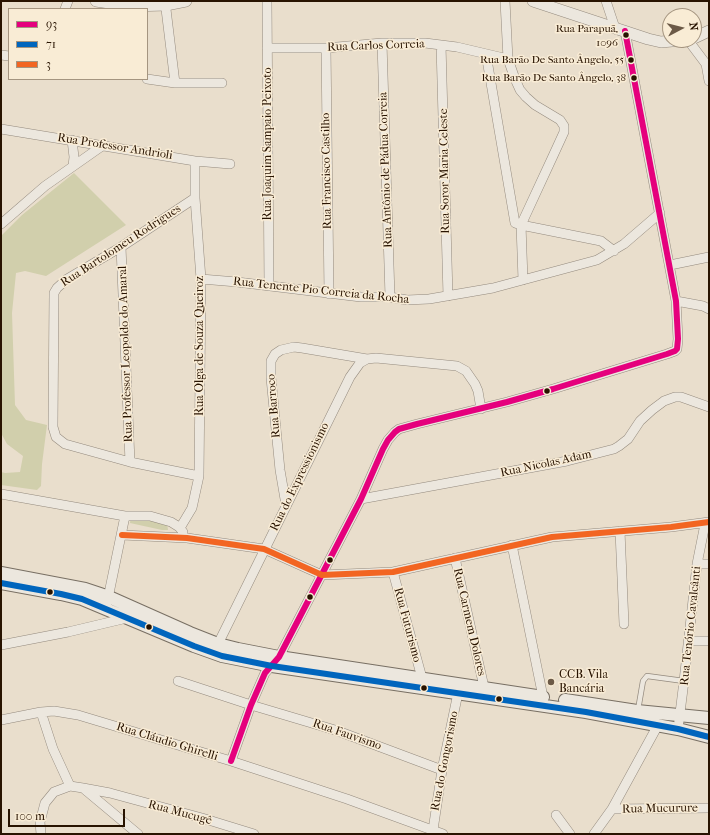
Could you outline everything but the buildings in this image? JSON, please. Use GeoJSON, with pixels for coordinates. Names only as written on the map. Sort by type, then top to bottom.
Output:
{"type":"FeatureCollection","features":[{"type":"Feature","properties":{"kind":"main road"},"geometry":{"type":"LineString","coordinates":[[1,573],[85,589],[107,602],[127,618],[222,656],[422,678],[637,711],[709,718]]}},
{"type":"Feature","properties":{"kind":"main road"},"geometry":{"type":"LineString","coordinates":[[1,583],[82,599],[107,602],[153,617],[218,644],[276,661],[458,693],[578,710],[678,729],[709,737]]}},
{"type":"Feature","properties":{"kind":"main road"},"geometry":{"type":"LineString","coordinates":[[176,638],[202,645],[214,646],[218,644]]}},
{"type":"Feature","properties":{"kind":"street"},"geometry":{"type":"LineString","coordinates":[[96,1],[130,6],[186,1]]}},
{"type":"Feature","properties":{"kind":"street","name":"Rua Joaquim Sampaio Peixoto"},"geometry":{"type":"LineString","coordinates":[[267,1],[269,286]]}},
{"type":"Feature","properties":{"kind":"street"},"geometry":{"type":"LineString","coordinates":[[505,1],[508,59],[520,90],[535,105],[560,120],[564,126],[564,132],[554,156],[521,225],[523,280]]}},
{"type":"Feature","properties":{"kind":"street"},"geometry":{"type":"LineString","coordinates":[[533,1],[620,30],[662,42]]}},
{"type":"Feature","properties":{"kind":"street"},"geometry":{"type":"LineString","coordinates":[[231,761],[251,705],[265,673],[276,661],[322,575],[361,499],[383,449],[388,440],[399,429],[481,409],[553,389],[667,354],[675,351],[677,347],[676,301],[660,213],[620,30],[606,1]]}},
{"type":"Feature","properties":{"kind":"street"},"geometry":{"type":"LineString","coordinates":[[166,3],[175,83]]}},
{"type":"Feature","properties":{"kind":"street","name":"Rua Carlos Correia"},"geometry":{"type":"LineString","coordinates":[[267,48],[326,48],[382,43],[425,43],[457,47],[508,59]]}},
{"type":"Feature","properties":{"kind":"street","name":"Rua Antônio de Pádua Correia"},"geometry":{"type":"LineString","coordinates":[[382,43],[390,298]]}},
{"type":"Feature","properties":{"kind":"street","name":"Rua Soror Maria Celeste"},"geometry":{"type":"LineString","coordinates":[[441,45],[448,296]]}},
{"type":"Feature","properties":{"kind":"street","name":"Rua Francisco Castilho"},"geometry":{"type":"LineString","coordinates":[[326,48],[329,294]]}},
{"type":"Feature","properties":{"kind":"street"},"geometry":{"type":"LineString","coordinates":[[694,48],[707,66],[709,81]]}},
{"type":"Feature","properties":{"kind":"street"},"geometry":{"type":"LineString","coordinates":[[486,54],[514,220],[516,224],[601,241],[614,251]]}},
{"type":"Feature","properties":{"kind":"street"},"geometry":{"type":"LineString","coordinates":[[148,79],[175,83],[222,83]]}},
{"type":"Feature","properties":{"kind":"street","name":"Rua Professor Andrioli"},"geometry":{"type":"LineString","coordinates":[[1,129],[195,161],[230,164]]}},
{"type":"Feature","properties":{"kind":"street"},"geometry":{"type":"LineString","coordinates":[[72,140],[74,157],[73,166]]}},
{"type":"Feature","properties":{"kind":"street"},"geometry":{"type":"LineString","coordinates":[[1,224],[45,186],[102,146]]}},
{"type":"Feature","properties":{"kind":"street","name":"Rua Olga de Souza Queiroz"},"geometry":{"type":"LineString","coordinates":[[180,528],[192,508],[199,476],[201,279],[195,198],[195,161]]}},
{"type":"Feature","properties":{"kind":"street","name":"Rua Bartolomeu Rodrigues"},"geometry":{"type":"LineString","coordinates":[[195,198],[121,247],[67,279],[57,288],[54,293],[52,427],[56,437],[65,444],[130,462],[199,476]]}},
{"type":"Feature","properties":{"kind":"street","name":"Rua Tenente Pio Correia da Rocha"},"geometry":{"type":"LineString","coordinates":[[201,279],[361,297],[407,300],[429,299],[493,288],[585,264],[614,251],[660,213]]}},
{"type":"Feature","properties":{"kind":"street","name":"Rua Professor Leopoldo do Amaral"},"geometry":{"type":"LineString","coordinates":[[121,247],[130,462]]}},
{"type":"Feature","properties":{"kind":"street"},"geometry":{"type":"LineString","coordinates":[[670,266],[709,257]]}},
{"type":"Feature","properties":{"kind":"street"},"geometry":{"type":"LineString","coordinates":[[676,301],[703,306],[709,309]]}},
{"type":"Feature","properties":{"kind":"street","name":"Rua Barroco"},"geometry":{"type":"LineString","coordinates":[[286,505],[280,470],[271,378],[271,361],[275,354],[281,350],[294,347],[368,359],[376,358],[462,368],[469,374],[475,384],[478,391],[481,409]]}},
{"type":"Feature","properties":{"kind":"street","name":"Rua do Expressionismo"},"geometry":{"type":"LineString","coordinates":[[218,644],[350,377],[360,363],[368,359]]}},
{"type":"Feature","properties":{"kind":"street","name":"Rua Nicolas Adam"},"geometry":{"type":"LineString","coordinates":[[361,499],[567,461],[614,449],[628,439],[640,421],[652,410],[664,401],[675,398],[681,397],[709,407]]}},
{"type":"Feature","properties":{"kind":"street"},"geometry":{"type":"LineString","coordinates":[[1,494],[126,516],[150,516],[171,522],[180,528],[187,538]]}},
{"type":"Feature","properties":{"kind":"street"},"geometry":{"type":"LineString","coordinates":[[107,602],[126,516]]}},
{"type":"Feature","properties":{"kind":"street"},"geometry":{"type":"LineString","coordinates":[[122,535],[187,538],[264,549],[322,575],[393,572],[552,537],[707,523]]}},
{"type":"Feature","properties":{"kind":"street","name":"Rua Tenório Cavalcânti"},"geometry":{"type":"LineString","coordinates":[[678,729],[697,564],[707,523]]}},
{"type":"Feature","properties":{"kind":"street"},"geometry":{"type":"LineString","coordinates":[[620,532],[624,624]]}},
{"type":"Feature","properties":{"kind":"street"},"geometry":{"type":"LineString","coordinates":[[512,545],[544,697]]}},
{"type":"Feature","properties":{"kind":"street","name":"Rua Carmem Dolores"},"geometry":{"type":"LineString","coordinates":[[455,558],[484,687]]}},
{"type":"Feature","properties":{"kind":"street"},"geometry":{"type":"LineString","coordinates":[[697,564],[709,564]]}},
{"type":"Feature","properties":{"kind":"street","name":"Rua Futurismo"},"geometry":{"type":"LineString","coordinates":[[393,572],[422,678]]}},
{"type":"Feature","properties":{"kind":"street"},"geometry":{"type":"LineString","coordinates":[[1,645],[68,632],[127,618]]}},
{"type":"Feature","properties":{"kind":"street"},"geometry":{"type":"LineString","coordinates":[[689,641],[709,641]]}},
{"type":"Feature","properties":{"kind":"street","name":"Rua Fauvismo"},"geometry":{"type":"LineString","coordinates":[[178,682],[335,730],[442,770]]}},
{"type":"Feature","properties":{"kind":"street","name":"Rua do Gongorismo"},"geometry":{"type":"LineString","coordinates":[[433,830],[442,770],[458,693]]}},
{"type":"Feature","properties":{"kind":"street"},"geometry":{"type":"LineString","coordinates":[[41,712],[53,749],[70,786],[54,792],[45,803],[40,822],[41,834]]}},
{"type":"Feature","properties":{"kind":"street","name":"Rua Cláudio Ghirelli"},"geometry":{"type":"LineString","coordinates":[[1,720],[41,712],[65,712],[231,761],[347,799],[443,834]]}},
{"type":"Feature","properties":{"kind":"street"},"geometry":{"type":"LineString","coordinates":[[595,834],[612,809],[658,725]]}},
{"type":"Feature","properties":{"kind":"street","name":"Rua Mucugê"},"geometry":{"type":"LineString","coordinates":[[70,786],[110,793],[254,834]]}},
{"type":"Feature","properties":{"kind":"street"},"geometry":{"type":"LineString","coordinates":[[83,788],[138,834]]}},
{"type":"Feature","properties":{"kind":"street","name":"Rua Mucurure"},"geometry":{"type":"LineString","coordinates":[[612,809],[709,808]]}},
{"type":"Feature","properties":{"kind":"street"},"geometry":{"type":"LineString","coordinates":[[556,815],[570,834]]}},
{"type":"Feature","properties":{"kind":"lane"},"geometry":{"type":"LineString","coordinates":[[637,711],[644,678],[651,675],[684,681]]}},
{"type":"Feature","properties":{"kind":"shaded area"},"geometry":{"type":"Polygon","coordinates":[[[74,173],[126,225],[46,276],[25,271],[16,273],[12,313],[15,405],[26,420],[47,425],[41,486],[37,490],[1,485],[1,472],[20,472],[23,456],[7,444],[1,433],[1,236],[22,215],[74,173]]]}},
{"type":"Feature","properties":{"kind":"shaded area"},"geometry":{"type":"Polygon","coordinates":[[[131,516],[167,523],[168,530],[130,523],[131,516]]]}},
{"type":"Feature","properties":{"kind":"transit line","name":"93"},"geometry":{"type":"LineString","coordinates":[[231,761],[251,705],[265,673],[279,657],[361,499],[383,449],[395,432],[399,429],[417,424],[553,389],[667,354],[677,349],[678,339],[676,301],[625,31]]}},
{"type":"Feature","properties":{"kind":"transit line","name":"3"},"geometry":{"type":"LineString","coordinates":[[122,535],[187,538],[264,549],[322,575],[393,572],[552,537],[671,527],[709,522]]}},
{"type":"Feature","properties":{"kind":"transit line","name":"71"},"geometry":{"type":"LineString","coordinates":[[1,583],[82,599],[194,646],[222,656],[272,666],[586,712],[678,729],[709,737]]}},
{"type":"Feature","properties":{"kind":"place","name":"Rua Parapuã, 1096"},"geometry":{"type":"Point","coordinates":[626,35]}},
{"type":"Feature","properties":{"kind":"place","name":"Rua Barão De Santo Ângelo, 55"},"geometry":{"type":"Point","coordinates":[631,60]}},
{"type":"Feature","properties":{"kind":"place","name":"Rua Barão De Santo Ângelo, 38"},"geometry":{"type":"Point","coordinates":[634,78]}},
{"type":"Feature","properties":{"kind":"place","name":"CCB. Vila Bancária"},"geometry":{"type":"Point","coordinates":[551,682]}}]}
